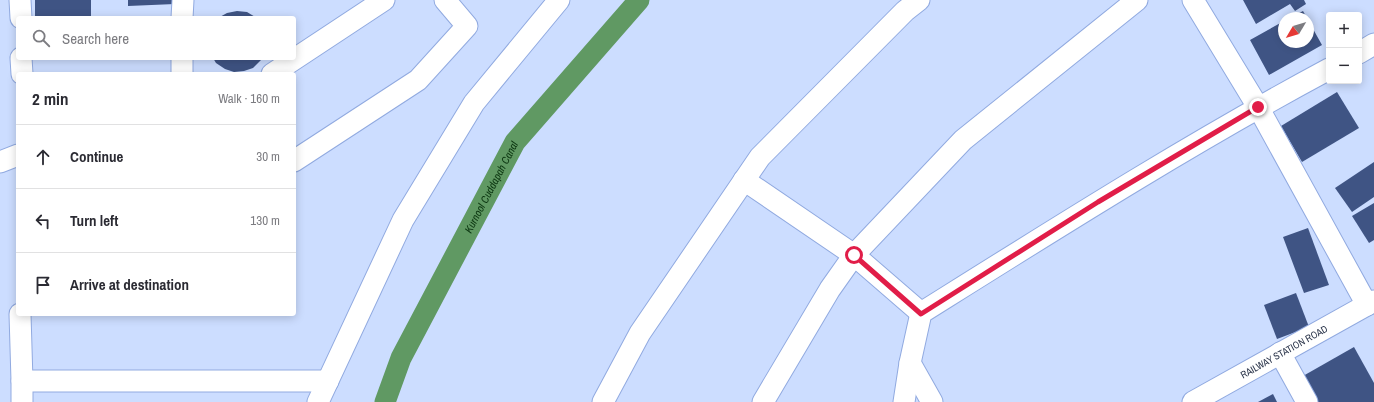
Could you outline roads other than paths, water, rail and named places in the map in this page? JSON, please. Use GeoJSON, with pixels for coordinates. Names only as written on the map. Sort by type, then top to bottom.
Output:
{"type":"FeatureCollection","features":[{"type":"Feature","properties":{"kind":"street"},"geometry":{"type":"LineString","coordinates":[[20,0],[21,16]]}},
{"type":"Feature","properties":{"kind":"street"},"geometry":{"type":"LineString","coordinates":[[182,16],[183,0]]}},
{"type":"Feature","properties":{"kind":"street"},"geometry":{"type":"LineString","coordinates":[[296,58],[384,0]]}},
{"type":"Feature","properties":{"kind":"street"},"geometry":{"type":"LineString","coordinates":[[296,160],[418,80],[467,26],[445,0]]}},
{"type":"Feature","properties":{"kind":"street"},"geometry":{"type":"LineString","coordinates":[[318,402],[403,220],[474,103],[559,0]]}},
{"type":"Feature","properties":{"kind":"street"},"geometry":{"type":"LineString","coordinates":[[603,402],[640,333],[760,157],[905,11],[919,0]]}},
{"type":"Feature","properties":{"kind":"street"},"geometry":{"type":"LineString","coordinates":[[763,402],[830,289],[854,255],[963,140],[1137,0]]}},
{"type":"Feature","properties":{"kind":"street"},"geometry":{"type":"LineString","coordinates":[[1193,0],[1258,107],[1371,303]]}},
{"type":"Feature","properties":{"kind":"street"},"geometry":{"type":"LineString","coordinates":[[1362,51],[1374,44]]}},
{"type":"Feature","properties":{"kind":"street"},"geometry":{"type":"LineString","coordinates":[[21,60],[22,72]]}},
{"type":"Feature","properties":{"kind":"street"},"geometry":{"type":"LineString","coordinates":[[182,60],[182,72]]}},
{"type":"Feature","properties":{"kind":"street"},"geometry":{"type":"LineString","coordinates":[[275,72],[293,60]]}},
{"type":"Feature","properties":{"kind":"street"},"geometry":{"type":"LineString","coordinates":[[904,402],[910,363],[921,314],[1098,202],[1258,107],[1326,71]]}},
{"type":"Feature","properties":{"kind":"street"},"geometry":{"type":"LineString","coordinates":[[0,162],[16,156]]}},
{"type":"Feature","properties":{"kind":"street"},"geometry":{"type":"LineString","coordinates":[[744,180],[854,255],[921,314]]}},
{"type":"Feature","properties":{"kind":"street","name":"RAILWAY STATION ROAD"},"geometry":{"type":"LineString","coordinates":[[1193,402],[1371,303]]}},
{"type":"Feature","properties":{"kind":"street"},"geometry":{"type":"LineString","coordinates":[[20,316],[22,402]]}},
{"type":"Feature","properties":{"kind":"street"},"geometry":{"type":"LineString","coordinates":[[1280,354],[1307,402]]}},
{"type":"Feature","properties":{"kind":"street"},"geometry":{"type":"LineString","coordinates":[[910,363],[932,402]]}},
{"type":"Feature","properties":{"kind":"street"},"geometry":{"type":"LineString","coordinates":[[22,381],[328,381]]}},
{"type":"Feature","properties":{"kind":"waterway","name":"Kurnool Cuddapah Canal"},"geometry":{"type":"LineString","coordinates":[[385,402],[401,358],[515,142],[639,0]]}}]}
